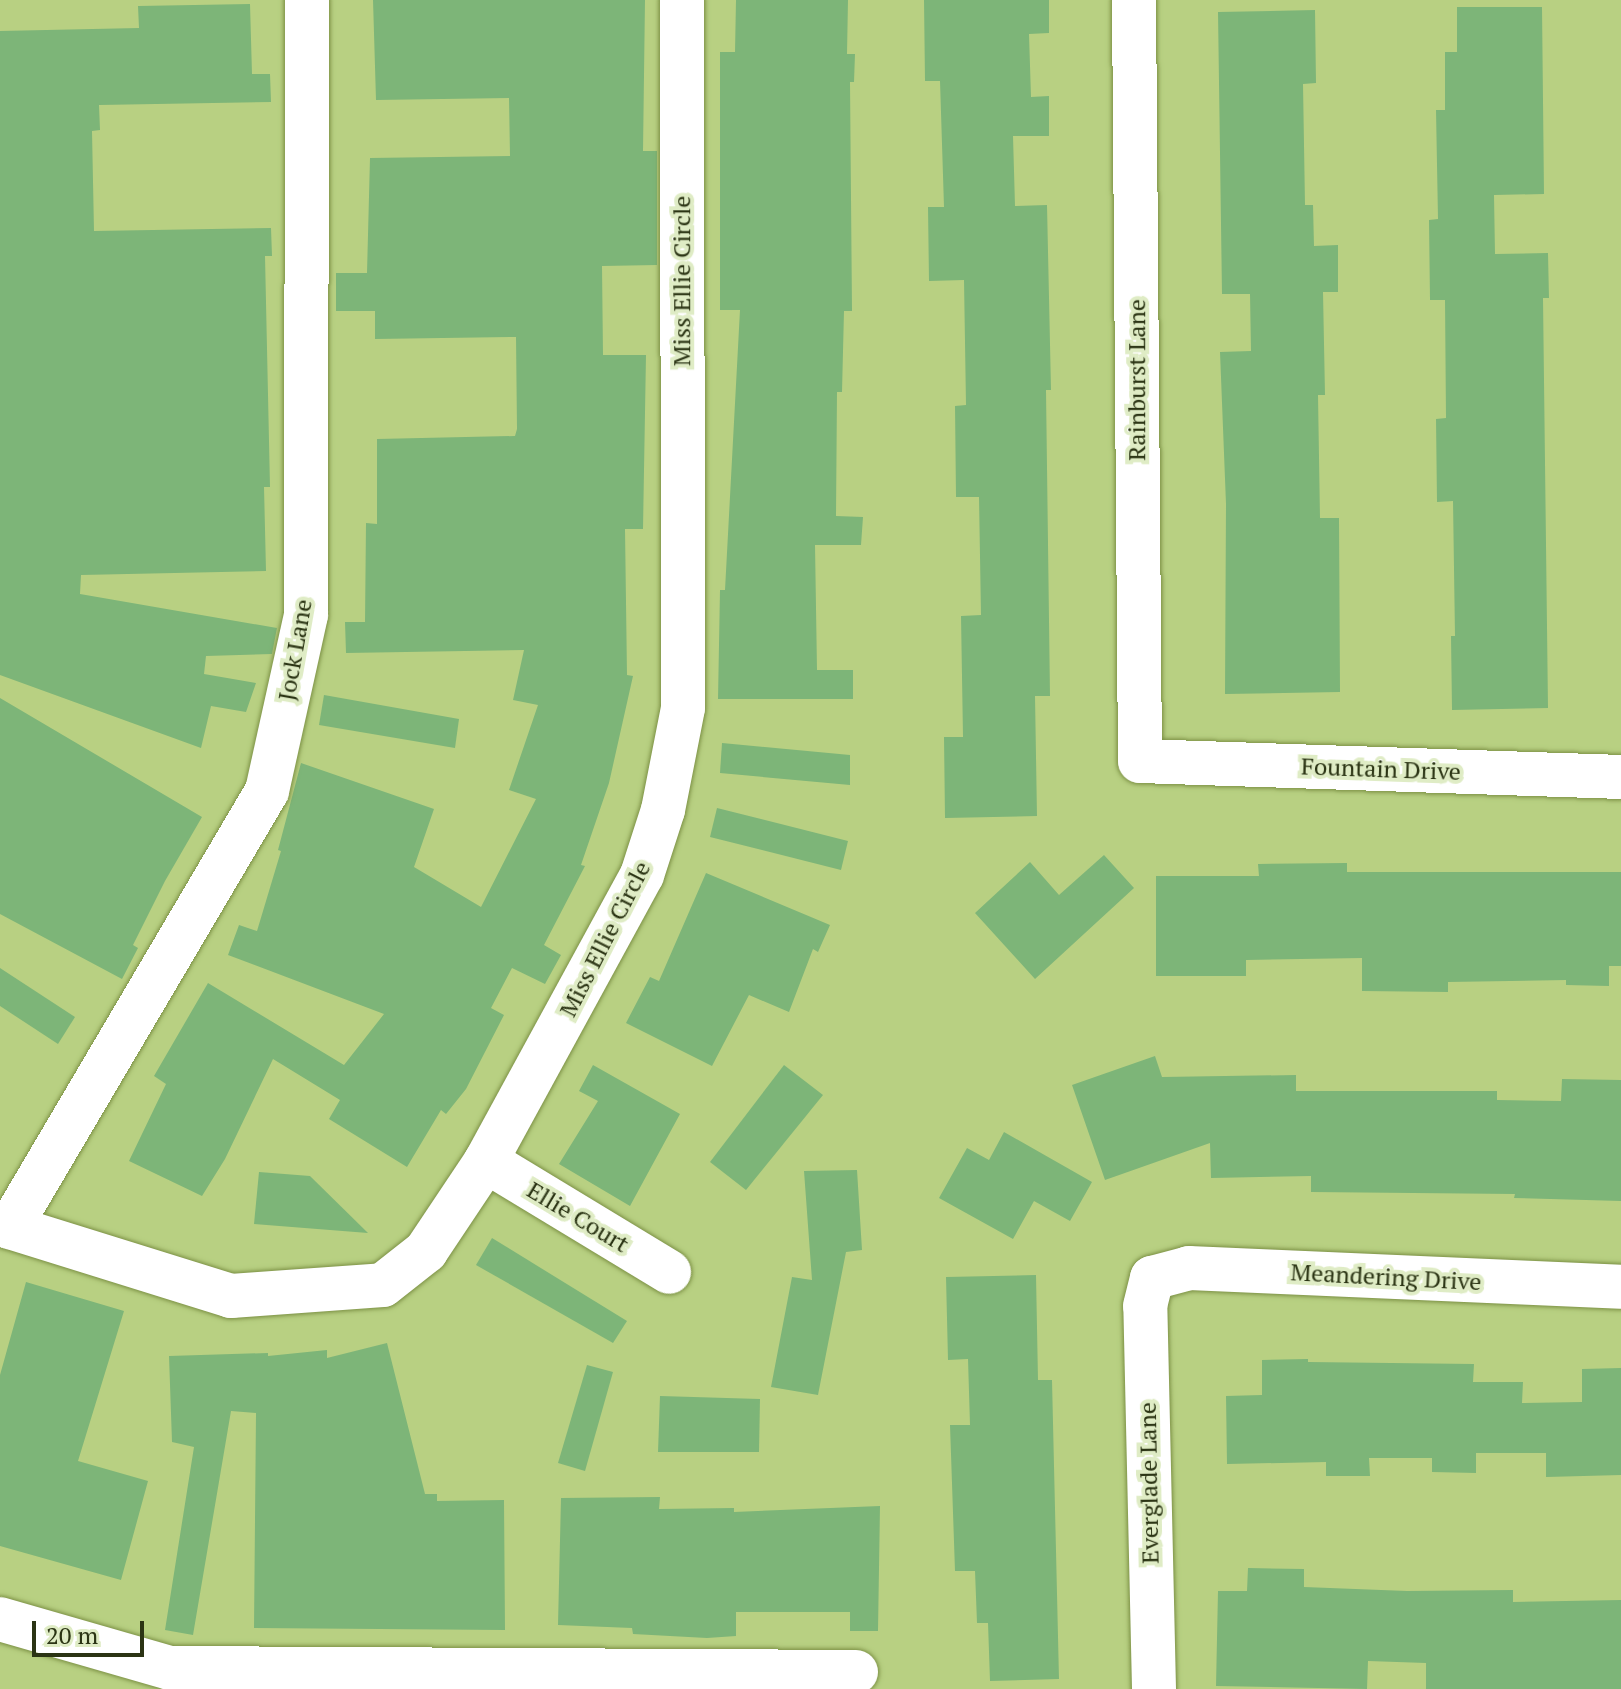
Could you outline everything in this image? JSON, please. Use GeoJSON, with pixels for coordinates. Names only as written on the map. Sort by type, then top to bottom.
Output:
{"type":"FeatureCollection","features":[{"type":"Feature","properties":{"kind":"street","name":"Jock Lane"},"geometry":{"type":"LineString","coordinates":[[5,1226],[267,791],[306,615],[307,0]]}},
{"type":"Feature","properties":{"kind":"street","name":"Miss Ellie Circle"},"geometry":{"type":"LineString","coordinates":[[5,1226],[231,1296],[383,1285],[426,1251],[486,1161],[642,875],[663,810],[683,708],[682,0]]}},
{"type":"Feature","properties":{"kind":"street","name":"Rainburst Lane"},"geometry":{"type":"LineString","coordinates":[[1134,0],[1140,761]]}},
{"type":"Feature","properties":{"kind":"street","name":"Fountain Drive"},"geometry":{"type":"LineString","coordinates":[[1140,761],[1621,777]]}},
{"type":"Feature","properties":{"kind":"street","name":"Ellie Court"},"geometry":{"type":"LineString","coordinates":[[486,1161],[669,1272]]}},
{"type":"Feature","properties":{"kind":"street","name":"Meandering Drive"},"geometry":{"type":"LineString","coordinates":[[1152,1278],[1189,1268],[1621,1287]]}},
{"type":"Feature","properties":{"kind":"street","name":"Everglade Lane"},"geometry":{"type":"LineString","coordinates":[[1152,1278],[1145,1306],[1154,1689]]}},
{"type":"Feature","properties":{"kind":"street"},"geometry":{"type":"LineString","coordinates":[[0,1619],[170,1668],[716,1681],[856,1672]]}},
{"type":"Feature","properties":{"kind":"building"},"geometry":{"type":"Polygon","coordinates":[[[373,0],[645,0],[643,151],[657,151],[657,265],[602,266],[603,355],[646,355],[643,529],[625,529],[627,675],[633,676],[609,783],[581,865],[585,866],[544,945],[561,955],[545,984],[512,968],[491,1008],[504,1015],[466,1089],[446,1114],[441,1110],[407,1167],[329,1119],[340,1100],[273,1059],[225,1159],[202,1196],[129,1161],[166,1084],[154,1076],[208,983],[344,1065],[384,1014],[228,955],[239,925],[257,931],[281,851],[278,850],[301,763],[434,809],[414,867],[481,907],[536,799],[509,790],[538,705],[513,700],[524,650],[346,653],[345,622],[365,622],[366,523],[377,524],[377,439],[515,436],[517,429],[516,337],[375,339],[375,311],[336,311],[336,273],[367,273],[370,158],[510,156],[509,98],[376,100],[373,0]]]}},
{"type":"Feature","properties":{"kind":"building"},"geometry":{"type":"Polygon","coordinates":[[[736,0],[848,0],[847,54],[855,54],[854,82],[850,82],[852,311],[844,311],[842,392],[837,392],[836,516],[863,517],[861,545],[815,545],[817,670],[853,670],[853,699],[718,699],[720,590],[725,590],[740,310],[720,310],[720,52],[735,52],[736,0]]]}},
{"type":"Feature","properties":{"kind":"building"},"geometry":{"type":"Polygon","coordinates":[[[924,0],[1049,0],[1049,33],[1029,34],[1031,97],[1049,96],[1049,136],[1013,136],[1015,206],[1047,205],[1051,390],[1046,390],[1050,696],[1035,696],[1037,816],[945,818],[944,737],[963,737],[961,616],[981,615],[979,497],[956,497],[955,406],[966,405],[964,280],[929,281],[928,207],[944,207],[940,81],[925,81],[924,0]]]}},
{"type":"Feature","properties":{"kind":"building"},"geometry":{"type":"Polygon","coordinates":[[[250,4],[252,74],[270,74],[271,102],[99,105],[100,130],[92,131],[94,231],[271,228],[272,256],[265,256],[270,487],[264,487],[266,571],[81,575],[80,594],[277,628],[272,654],[206,656],[204,674],[256,683],[246,712],[211,706],[201,748],[0,675],[0,31],[139,28],[138,6],[250,4]]]}},
{"type":"Feature","properties":{"kind":"building"},"geometry":{"type":"Polygon","coordinates":[[[1457,7],[1542,7],[1544,194],[1494,195],[1495,254],[1548,253],[1549,298],[1543,298],[1548,708],[1452,710],[1451,636],[1455,636],[1453,501],[1437,502],[1436,419],[1446,418],[1445,300],[1430,300],[1429,220],[1438,219],[1436,110],[1445,110],[1445,52],[1457,52],[1457,7]]]}},
{"type":"Feature","properties":{"kind":"building"},"geometry":{"type":"Polygon","coordinates":[[[1315,10],[1316,83],[1303,84],[1305,205],[1313,205],[1314,246],[1338,245],[1338,292],[1323,292],[1325,395],[1318,395],[1320,518],[1339,518],[1340,692],[1225,694],[1226,504],[1220,352],[1251,351],[1250,294],[1222,294],[1218,12],[1315,10]]]}},
{"type":"Feature","properties":{"kind":"building"},"geometry":{"type":"Polygon","coordinates":[[[324,695],[459,719],[455,748],[319,725],[324,695]]]}},
{"type":"Feature","properties":{"kind":"building"},"geometry":{"type":"Polygon","coordinates":[[[0,698],[202,817],[133,945],[138,948],[122,979],[0,914],[0,698]]]}},
{"type":"Feature","properties":{"kind":"building"},"geometry":{"type":"Polygon","coordinates":[[[722,743],[850,755],[850,785],[720,773],[722,743]]]}},
{"type":"Feature","properties":{"kind":"building"},"geometry":{"type":"Polygon","coordinates":[[[717,808],[848,841],[841,870],[710,837],[717,808]]]}},
{"type":"Feature","properties":{"kind":"building"},"geometry":{"type":"Polygon","coordinates":[[[1104,855],[1134,888],[1035,979],[975,913],[1030,862],[1059,895],[1104,855]]]}},
{"type":"Feature","properties":{"kind":"building"},"geometry":{"type":"Polygon","coordinates":[[[1347,863],[1347,872],[1621,872],[1621,966],[1609,966],[1609,986],[1566,985],[1566,980],[1448,982],[1448,992],[1362,991],[1362,958],[1246,960],[1246,976],[1156,976],[1156,876],[1259,876],[1258,864],[1347,863]]]}},
{"type":"Feature","properties":{"kind":"building"},"geometry":{"type":"Polygon","coordinates":[[[706,873],[830,925],[818,952],[813,949],[789,1012],[749,995],[712,1066],[626,1023],[650,977],[659,981],[706,873]]]}},
{"type":"Feature","properties":{"kind":"building"},"geometry":{"type":"Polygon","coordinates":[[[0,968],[75,1017],[58,1044],[0,1006],[0,968]]]}},
{"type":"Feature","properties":{"kind":"building"},"geometry":{"type":"Polygon","coordinates":[[[1155,1056],[1162,1077],[1296,1075],[1296,1091],[1497,1091],[1497,1100],[1561,1101],[1562,1079],[1621,1080],[1621,1201],[1514,1198],[1515,1194],[1311,1192],[1311,1176],[1211,1178],[1210,1143],[1105,1180],[1072,1085],[1155,1056]]]}},
{"type":"Feature","properties":{"kind":"building"},"geometry":{"type":"Polygon","coordinates":[[[593,1065],[680,1114],[630,1206],[559,1164],[598,1101],[579,1091],[593,1065]]]}},
{"type":"Feature","properties":{"kind":"building"},"geometry":{"type":"Polygon","coordinates":[[[784,1065],[823,1095],[746,1190],[710,1162],[784,1065]]]}},
{"type":"Feature","properties":{"kind":"building"},"geometry":{"type":"Polygon","coordinates":[[[1004,1132],[1092,1182],[1070,1221],[1034,1201],[1013,1239],[939,1198],[967,1148],[989,1160],[1004,1132]]]}},
{"type":"Feature","properties":{"kind":"building"},"geometry":{"type":"Polygon","coordinates":[[[857,1170],[862,1250],[846,1252],[818,1395],[771,1387],[792,1277],[812,1280],[804,1171],[857,1170]]]}},
{"type":"Feature","properties":{"kind":"building"},"geometry":{"type":"Polygon","coordinates":[[[259,1172],[310,1176],[368,1233],[254,1224],[259,1172]]]}},
{"type":"Feature","properties":{"kind":"building"},"geometry":{"type":"Polygon","coordinates":[[[492,1238],[627,1321],[613,1343],[476,1265],[492,1238]]]}},
{"type":"Feature","properties":{"kind":"building"},"geometry":{"type":"Polygon","coordinates":[[[1036,1275],[1038,1380],[1052,1380],[1059,1679],[990,1681],[988,1623],[977,1623],[975,1571],[955,1571],[950,1425],[970,1425],[968,1359],[948,1360],[946,1277],[1036,1275]]]}},
{"type":"Feature","properties":{"kind":"building"},"geometry":{"type":"Polygon","coordinates":[[[26,1282],[124,1311],[78,1461],[148,1481],[121,1580],[0,1546],[0,1375],[26,1282]]]}},
{"type":"Feature","properties":{"kind":"building"},"geometry":{"type":"Polygon","coordinates":[[[387,1343],[425,1494],[437,1494],[437,1501],[504,1500],[505,1630],[254,1628],[256,1413],[231,1411],[193,1635],[165,1630],[194,1447],[172,1442],[169,1356],[268,1353],[268,1356],[327,1350],[327,1358],[387,1343]]]}},
{"type":"Feature","properties":{"kind":"building"},"geometry":{"type":"Polygon","coordinates":[[[1308,1359],[1308,1362],[1474,1364],[1473,1382],[1523,1382],[1522,1403],[1582,1402],[1582,1369],[1621,1368],[1621,1475],[1546,1477],[1546,1453],[1476,1453],[1476,1473],[1432,1472],[1432,1458],[1369,1458],[1370,1476],[1326,1476],[1326,1462],[1227,1464],[1226,1396],[1262,1395],[1262,1360],[1308,1359]]]}},
{"type":"Feature","properties":{"kind":"building"},"geometry":{"type":"Polygon","coordinates":[[[587,1365],[613,1372],[585,1471],[558,1463],[587,1365]]]}},
{"type":"Feature","properties":{"kind":"building"},"geometry":{"type":"Polygon","coordinates":[[[660,1396],[760,1399],[759,1452],[658,1452],[660,1396]]]}},
{"type":"Feature","properties":{"kind":"building"},"geometry":{"type":"Polygon","coordinates":[[[660,1497],[659,1509],[734,1508],[734,1512],[880,1506],[878,1631],[850,1631],[850,1612],[736,1612],[736,1636],[707,1638],[633,1634],[632,1628],[558,1625],[561,1498],[660,1497]]]}},
{"type":"Feature","properties":{"kind":"building"},"geometry":{"type":"Polygon","coordinates":[[[1248,1568],[1304,1569],[1304,1587],[1407,1591],[1513,1590],[1513,1602],[1621,1600],[1621,1689],[1426,1689],[1426,1663],[1368,1661],[1367,1689],[1216,1686],[1218,1591],[1247,1591],[1248,1568]]]}}]}
